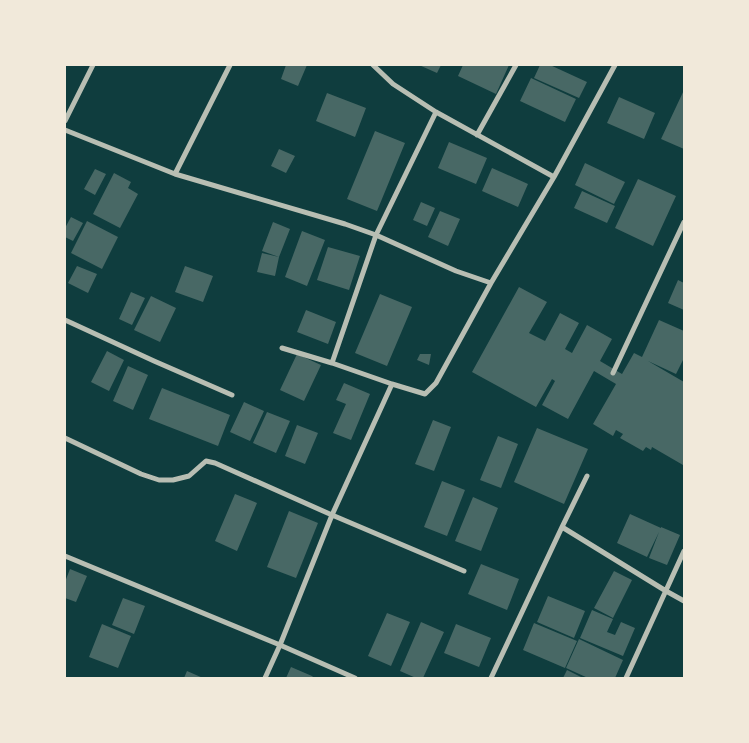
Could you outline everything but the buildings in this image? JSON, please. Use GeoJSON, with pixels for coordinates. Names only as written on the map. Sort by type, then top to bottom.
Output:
{"type":"FeatureCollection","features":[{"type":"Feature","properties":{"kind":"street"},"geometry":{"type":"LineString","coordinates":[[65,121],[93,65]]}},
{"type":"Feature","properties":{"kind":"street"},"geometry":{"type":"LineString","coordinates":[[175,174],[230,65]]}},
{"type":"Feature","properties":{"kind":"street"},"geometry":{"type":"LineString","coordinates":[[373,65],[393,84],[436,112],[554,177]]}},
{"type":"Feature","properties":{"kind":"street"},"geometry":{"type":"LineString","coordinates":[[477,135],[516,65]]}},
{"type":"Feature","properties":{"kind":"street"},"geometry":{"type":"LineString","coordinates":[[282,348],[425,394],[436,383],[491,283],[554,177],[615,65]]}},
{"type":"Feature","properties":{"kind":"street"},"geometry":{"type":"LineString","coordinates":[[332,363],[376,235],[436,112]]}},
{"type":"Feature","properties":{"kind":"street"},"geometry":{"type":"LineString","coordinates":[[65,130],[175,174],[336,221],[376,235],[456,271],[491,283]]}},
{"type":"Feature","properties":{"kind":"street"},"geometry":{"type":"LineString","coordinates":[[613,373],[684,222]]}},
{"type":"Feature","properties":{"kind":"street"},"geometry":{"type":"LineString","coordinates":[[65,320],[232,395]]}},
{"type":"Feature","properties":{"kind":"street"},"geometry":{"type":"LineString","coordinates":[[265,678],[332,515],[392,384]]}},
{"type":"Feature","properties":{"kind":"street"},"geometry":{"type":"LineString","coordinates":[[65,438],[141,474],[159,480],[172,480],[189,476],[206,461],[215,463],[255,482],[464,571]]}},
{"type":"Feature","properties":{"kind":"street"},"geometry":{"type":"LineString","coordinates":[[491,678],[587,476]]}},
{"type":"Feature","properties":{"kind":"street"},"geometry":{"type":"LineString","coordinates":[[562,527],[684,601]]}},
{"type":"Feature","properties":{"kind":"street"},"geometry":{"type":"LineString","coordinates":[[626,678],[684,551]]}},
{"type":"Feature","properties":{"kind":"street"},"geometry":{"type":"LineString","coordinates":[[65,556],[355,678]]}}]}
